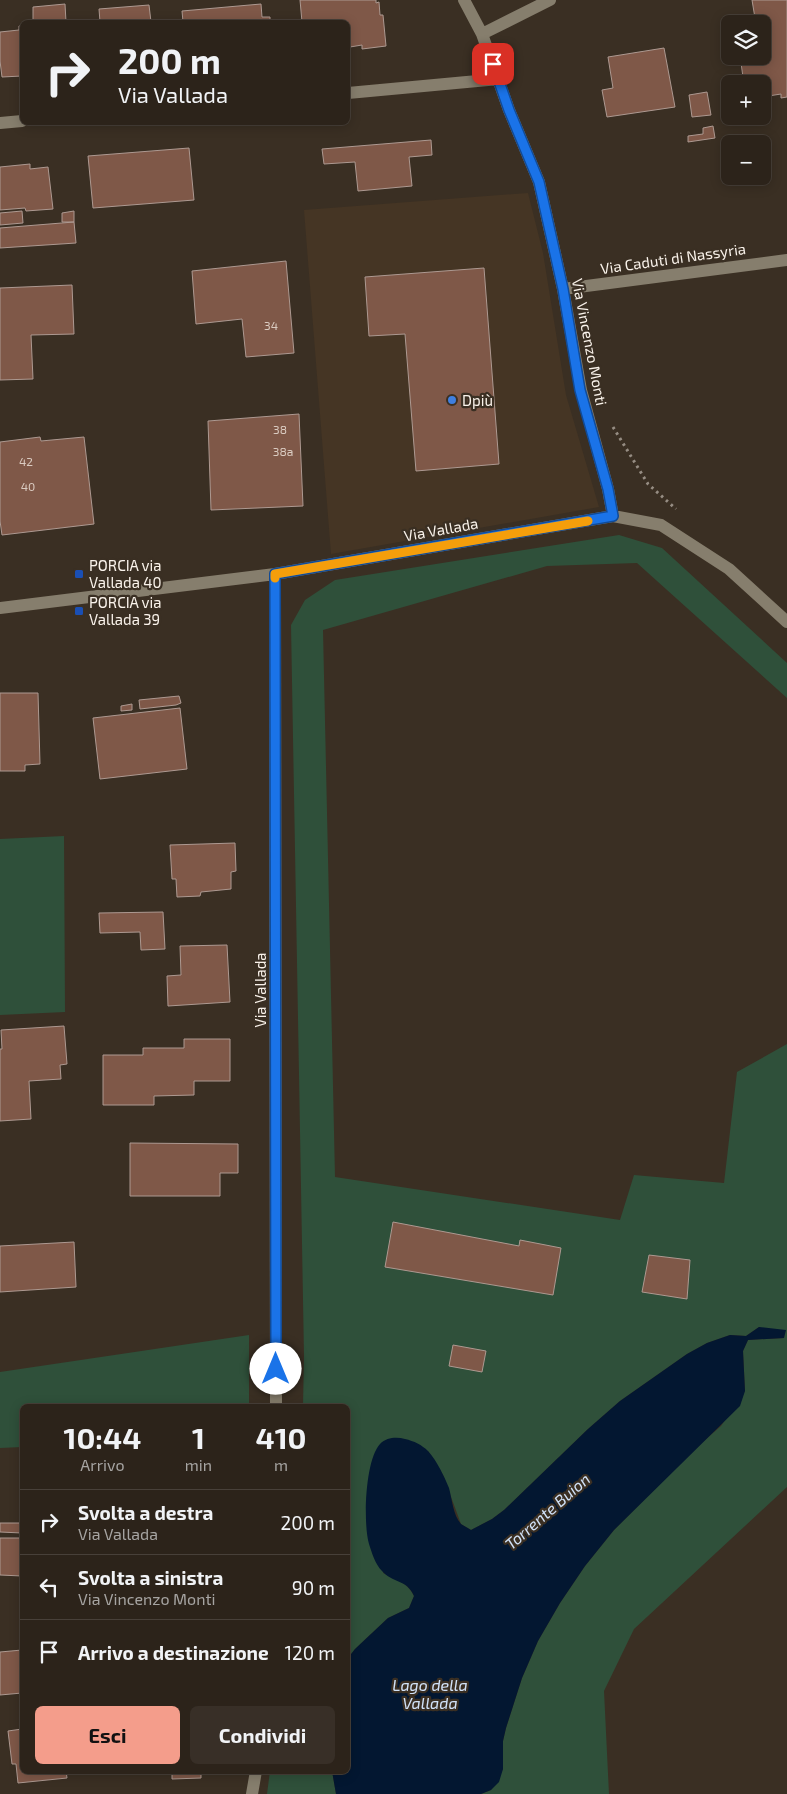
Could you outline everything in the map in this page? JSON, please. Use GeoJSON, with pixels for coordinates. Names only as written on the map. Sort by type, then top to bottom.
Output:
{"type":"FeatureCollection","features":[{"type":"Feature","properties":{"kind":"street","name":"Via Vincenzo Monti"},"geometry":{"type":"LineString","coordinates":[[464,0],[482,34],[509,110],[539,182],[563,289],[580,390],[608,489],[613,516]]}},
{"type":"Feature","properties":{"kind":"street"},"geometry":{"type":"LineString","coordinates":[[482,34],[550,0]]}},
{"type":"Feature","properties":{"kind":"street"},"geometry":{"type":"LineString","coordinates":[[350,93],[499,79]]}},
{"type":"Feature","properties":{"kind":"street"},"geometry":{"type":"LineString","coordinates":[[0,123],[20,121]]}},
{"type":"Feature","properties":{"kind":"street","name":"Via Caduti di Nassyria"},"geometry":{"type":"LineString","coordinates":[[563,289],[787,260]]}},
{"type":"Feature","properties":{"kind":"street"},"geometry":{"type":"LineString","coordinates":[[613,516],[661,525],[729,570],[787,622]]}},
{"type":"Feature","properties":{"kind":"street","name":"Via Vallada"},"geometry":{"type":"LineString","coordinates":[[0,608],[275,574],[613,516]]}},
{"type":"Feature","properties":{"kind":"street","name":"Via Vallada"},"geometry":{"type":"LineString","coordinates":[[275,574],[276,1404]]}},
{"type":"Feature","properties":{"kind":"street"},"geometry":{"type":"LineString","coordinates":[[252,1794],[255,1774]]}},
{"type":"Feature","properties":{"kind":"path"},"geometry":{"type":"LineString","coordinates":[[610,422],[648,484],[677,510]]}},
{"type":"Feature","properties":{"kind":"shaded area"},"geometry":{"type":"Polygon","coordinates":[[[528,193],[543,253],[566,395],[599,507],[331,554],[304,210],[528,193]]]}},
{"type":"Feature","properties":{"kind":"green space"},"geometry":{"type":"Polygon","coordinates":[[[619,535],[662,548],[787,663],[787,698],[637,563],[547,566],[323,630],[335,1177],[620,1220],[634,1175],[724,1183],[737,1072],[787,1044],[787,1487],[634,1629],[604,1691],[609,1794],[481,1794],[491,1790],[503,1769],[503,1741],[522,1678],[538,1641],[560,1603],[585,1566],[614,1530],[690,1453],[721,1426],[745,1391],[743,1351],[748,1340],[784,1338],[759,1327],[746,1336],[730,1335],[707,1343],[687,1354],[620,1401],[588,1429],[504,1510],[471,1530],[461,1524],[443,1475],[428,1451],[383,1573],[397,1579],[414,1596],[409,1608],[388,1618],[350,1655],[350,1404],[303,1404],[304,1356],[291,625],[305,600],[335,580],[619,535]]]}},
{"type":"Feature","properties":{"kind":"green space"},"geometry":{"type":"Polygon","coordinates":[[[64,836],[65,1012],[0,1015],[0,839],[64,836]]]}},
{"type":"Feature","properties":{"kind":"green space"},"geometry":{"type":"Polygon","coordinates":[[[249,1335],[249,1404],[20,1404],[20,1447],[0,1448],[0,1372],[249,1335]]]}},
{"type":"Feature","properties":{"kind":"green space"},"geometry":{"type":"Polygon","coordinates":[[[270,1774],[333,1774],[336,1794],[267,1794],[270,1774]]]}},
{"type":"Feature","properties":{"kind":"water","name":"Lago della Vallada"},"geometry":{"type":"Polygon","coordinates":[[[759,1327],[786,1330],[784,1338],[748,1340],[743,1351],[745,1391],[740,1406],[614,1530],[585,1566],[560,1603],[538,1641],[522,1678],[503,1741],[503,1769],[499,1782],[491,1790],[481,1794],[336,1794],[333,1774],[350,1774],[350,1655],[388,1618],[409,1608],[414,1596],[403,1584],[386,1575],[374,1558],[369,1544],[366,1522],[368,1477],[375,1452],[380,1444],[389,1439],[402,1438],[418,1444],[428,1451],[447,1483],[454,1512],[458,1520],[471,1530],[504,1510],[588,1429],[620,1401],[687,1354],[707,1343],[730,1335],[746,1336],[759,1327]]]}},
{"type":"Feature","properties":{"kind":"building"},"geometry":{"type":"Polygon","coordinates":[[[300,0],[376,0],[376,3],[379,2],[380,15],[383,15],[386,46],[362,49],[362,45],[350,47],[350,20],[302,20],[300,0]]]}},
{"type":"Feature","properties":{"kind":"building"},"geometry":{"type":"Polygon","coordinates":[[[752,0],[787,0],[787,97],[781,98],[781,94],[771,96],[771,75],[743,75],[741,65],[771,65],[771,15],[754,15],[752,0]]]}},
{"type":"Feature","properties":{"kind":"building"},"geometry":{"type":"Polygon","coordinates":[[[65,4],[66,20],[33,20],[33,7],[65,4]]]}},
{"type":"Feature","properties":{"kind":"building"},"geometry":{"type":"Polygon","coordinates":[[[261,4],[262,17],[270,17],[270,20],[183,20],[182,11],[261,4]]]}},
{"type":"Feature","properties":{"kind":"building"},"geometry":{"type":"Polygon","coordinates":[[[149,5],[151,20],[100,20],[99,9],[149,5]]]}},
{"type":"Feature","properties":{"kind":"building"},"geometry":{"type":"Polygon","coordinates":[[[19,26],[20,76],[2,77],[0,32],[19,30],[19,26]]]}},
{"type":"Feature","properties":{"kind":"building"},"geometry":{"type":"Polygon","coordinates":[[[664,48],[675,107],[607,117],[602,90],[613,88],[608,57],[664,48]]]}},
{"type":"Feature","properties":{"kind":"building"},"geometry":{"type":"Polygon","coordinates":[[[707,92],[711,115],[692,117],[689,95],[707,92]]]}},
{"type":"Feature","properties":{"kind":"building"},"geometry":{"type":"Polygon","coordinates":[[[713,126],[715,138],[688,142],[688,136],[703,134],[703,128],[713,126]]]}},
{"type":"Feature","properties":{"kind":"building"},"geometry":{"type":"Polygon","coordinates":[[[431,140],[432,155],[409,157],[412,186],[358,191],[355,162],[324,164],[322,149],[431,140]]]}},
{"type":"Feature","properties":{"kind":"building"},"geometry":{"type":"Polygon","coordinates":[[[189,148],[194,200],[93,208],[88,156],[189,148]]]}},
{"type":"Feature","properties":{"kind":"building"},"geometry":{"type":"Polygon","coordinates":[[[30,164],[30,169],[48,167],[53,209],[26,211],[25,208],[0,210],[0,167],[30,164]]]}},
{"type":"Feature","properties":{"kind":"building"},"geometry":{"type":"Polygon","coordinates":[[[22,211],[23,223],[0,225],[0,213],[22,211]]]}},
{"type":"Feature","properties":{"kind":"building"},"geometry":{"type":"Polygon","coordinates":[[[74,211],[74,222],[62,222],[62,213],[74,211]]]}},
{"type":"Feature","properties":{"kind":"building"},"geometry":{"type":"Polygon","coordinates":[[[74,222],[76,243],[0,248],[0,228],[74,222]]]}},
{"type":"Feature","properties":{"kind":"building"},"geometry":{"type":"Polygon","coordinates":[[[286,261],[294,353],[246,357],[242,319],[196,324],[192,271],[286,261]]]}},
{"type":"Feature","properties":{"kind":"building","name":"Dpiù"},"geometry":{"type":"Polygon","coordinates":[[[484,268],[499,464],[416,471],[405,334],[369,336],[365,277],[484,268]]]}},
{"type":"Feature","properties":{"kind":"building"},"geometry":{"type":"Polygon","coordinates":[[[72,285],[74,334],[31,335],[33,379],[0,380],[0,288],[72,285]]]}},
{"type":"Feature","properties":{"kind":"building"},"geometry":{"type":"Polygon","coordinates":[[[299,414],[303,506],[211,510],[208,421],[299,414]]]}},
{"type":"Feature","properties":{"kind":"building"},"geometry":{"type":"Polygon","coordinates":[[[40,437],[41,441],[84,437],[94,524],[2,535],[0,521],[0,442],[40,437]]]}},
{"type":"Feature","properties":{"kind":"building"},"geometry":{"type":"Polygon","coordinates":[[[0,693],[38,693],[40,764],[25,765],[25,771],[0,771],[0,693]]]}},
{"type":"Feature","properties":{"kind":"building"},"geometry":{"type":"Polygon","coordinates":[[[179,696],[181,703],[176,705],[140,709],[139,700],[179,696]]]}},
{"type":"Feature","properties":{"kind":"building"},"geometry":{"type":"Polygon","coordinates":[[[132,704],[132,710],[121,711],[121,706],[132,704]]]}},
{"type":"Feature","properties":{"kind":"building"},"geometry":{"type":"Polygon","coordinates":[[[180,708],[187,769],[100,779],[93,718],[180,708]]]}},
{"type":"Feature","properties":{"kind":"building"},"geometry":{"type":"Polygon","coordinates":[[[235,843],[236,871],[231,872],[231,889],[201,892],[200,896],[177,897],[176,879],[172,879],[170,845],[235,843]]]}},
{"type":"Feature","properties":{"kind":"building"},"geometry":{"type":"Polygon","coordinates":[[[163,912],[165,949],[141,950],[140,932],[100,933],[99,913],[163,912]]]}},
{"type":"Feature","properties":{"kind":"building"},"geometry":{"type":"Polygon","coordinates":[[[227,945],[230,1002],[168,1006],[167,976],[181,975],[180,946],[227,945]]]}},
{"type":"Feature","properties":{"kind":"building"},"geometry":{"type":"Polygon","coordinates":[[[64,1026],[67,1064],[60,1065],[61,1079],[29,1081],[31,1119],[0,1121],[1,1030],[64,1026]]]}},
{"type":"Feature","properties":{"kind":"building"},"geometry":{"type":"Polygon","coordinates":[[[184,1039],[230,1039],[230,1081],[194,1081],[194,1095],[154,1096],[154,1105],[103,1105],[103,1055],[143,1055],[143,1048],[184,1048],[184,1039]]]}},
{"type":"Feature","properties":{"kind":"building"},"geometry":{"type":"Polygon","coordinates":[[[130,1143],[238,1144],[238,1173],[220,1173],[220,1196],[130,1196],[130,1143]]]}},
{"type":"Feature","properties":{"kind":"building"},"geometry":{"type":"Polygon","coordinates":[[[393,1222],[519,1246],[520,1240],[561,1248],[553,1295],[385,1267],[393,1222]]]}},
{"type":"Feature","properties":{"kind":"building"},"geometry":{"type":"Polygon","coordinates":[[[74,1242],[76,1287],[0,1292],[0,1246],[74,1242]]]}},
{"type":"Feature","properties":{"kind":"building"},"geometry":{"type":"Polygon","coordinates":[[[649,1255],[690,1260],[687,1299],[642,1292],[649,1255]]]}},
{"type":"Feature","properties":{"kind":"building"},"geometry":{"type":"Polygon","coordinates":[[[453,1345],[486,1351],[482,1372],[449,1366],[453,1345]]]}},
{"type":"Feature","properties":{"kind":"building"},"geometry":{"type":"Polygon","coordinates":[[[0,1523],[20,1523],[20,1533],[0,1532],[0,1523]]]}},
{"type":"Feature","properties":{"kind":"building"},"geometry":{"type":"Polygon","coordinates":[[[0,1538],[20,1538],[20,1576],[0,1575],[0,1538]]]}},
{"type":"Feature","properties":{"kind":"building"},"geometry":{"type":"Polygon","coordinates":[[[20,1650],[20,1693],[0,1695],[0,1652],[20,1650]]]}},
{"type":"Feature","properties":{"kind":"building"},"geometry":{"type":"Polygon","coordinates":[[[20,1729],[20,1774],[66,1774],[67,1778],[18,1783],[16,1764],[12,1764],[8,1731],[20,1729]]]}},
{"type":"Feature","properties":{"kind":"building"},"geometry":{"type":"Polygon","coordinates":[[[172,1774],[201,1774],[201,1778],[172,1779],[172,1774]]]}},
{"type":"Feature","properties":{"kind":"slow traffic"},"geometry":{"type":"LineString","coordinates":[[275,578],[275,574],[588,521]]}},
{"type":"Feature","properties":{"kind":"place","name":"Dpiù"},"geometry":{"type":"Point","coordinates":[452,400]}},
{"type":"Feature","properties":{"kind":"place","name":"PORCIA via Vallada 40"},"geometry":{"type":"Point","coordinates":[79,574]}},
{"type":"Feature","properties":{"kind":"place","name":"PORCIA via Vallada 39"},"geometry":{"type":"Point","coordinates":[79,611]}},
{"type":"Feature","properties":{"kind":"route"},"geometry":{"type":"LineString","coordinates":[[276,1369],[275,574],[613,516],[608,489],[580,390],[563,289],[539,182],[509,110],[493,64]]}},
{"type":"Feature","properties":{"kind":"water label","name":"Torrente Buion"},"geometry":{"type":"Point","coordinates":[547,1511]}}]}
